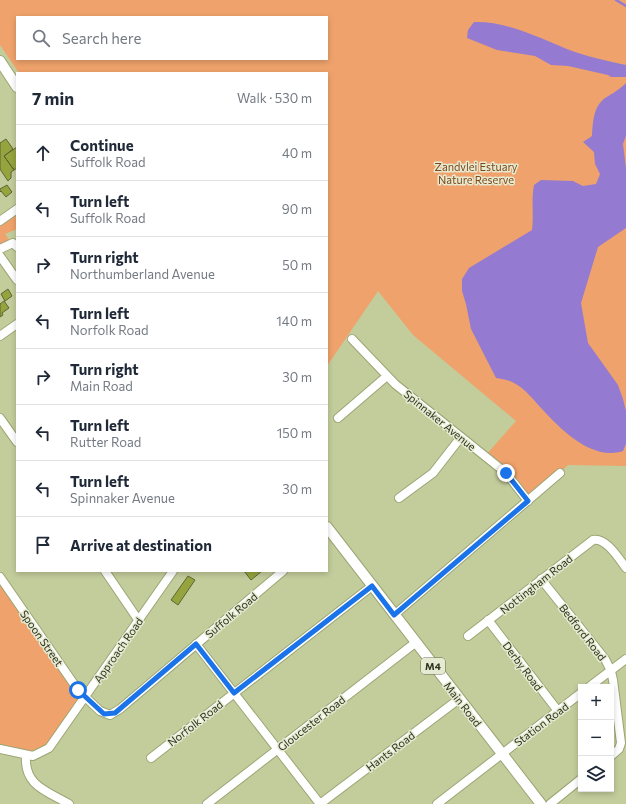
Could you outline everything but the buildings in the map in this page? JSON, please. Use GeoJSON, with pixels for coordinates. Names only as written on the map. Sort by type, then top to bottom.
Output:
{"type":"FeatureCollection","features":[{"type":"Feature","properties":{"kind":"main road"},"geometry":{"type":"LineString","coordinates":[[0,61],[16,85]]}},
{"type":"Feature","properties":{"kind":"main road","name":"Main Road"},"geometry":{"type":"LineString","coordinates":[[328,531],[541,804]]}},
{"type":"Feature","properties":{"kind":"street"},"geometry":{"type":"LineString","coordinates":[[0,221],[16,210]]}},
{"type":"Feature","properties":{"kind":"street"},"geometry":{"type":"LineString","coordinates":[[4,247],[14,242],[16,245]]}},
{"type":"Feature","properties":{"kind":"street"},"geometry":{"type":"LineString","coordinates":[[0,256],[16,279]]}},
{"type":"Feature","properties":{"kind":"street"},"geometry":{"type":"LineString","coordinates":[[0,336],[16,325]]}},
{"type":"Feature","properties":{"kind":"street","name":"Spinnaker Avenue"},"geometry":{"type":"LineString","coordinates":[[352,340],[387,376],[506,473],[528,501]]}},
{"type":"Feature","properties":{"kind":"street"},"geometry":{"type":"LineString","coordinates":[[338,418],[387,376]]}},
{"type":"Feature","properties":{"kind":"street"},"geometry":{"type":"LineString","coordinates":[[0,418],[16,441]]}},
{"type":"Feature","properties":{"kind":"street"},"geometry":{"type":"LineString","coordinates":[[398,498],[433,473],[461,437]]}},
{"type":"Feature","properties":{"kind":"street"},"geometry":{"type":"LineString","coordinates":[[394,615],[560,473]]}},
{"type":"Feature","properties":{"kind":"street","name":"Nottingham Road"},"geometry":{"type":"LineString","coordinates":[[468,636],[593,540],[599,540],[605,543],[626,568]]}},
{"type":"Feature","properties":{"kind":"street"},"geometry":{"type":"LineString","coordinates":[[106,572],[139,621]]}},
{"type":"Feature","properties":{"kind":"street","name":"Approach Road"},"geometry":{"type":"LineString","coordinates":[[26,756],[38,754],[49,748],[172,572]]}},
{"type":"Feature","properties":{"kind":"street","name":"Suffolk Road"},"geometry":{"type":"LineString","coordinates":[[86,697],[104,714],[115,713],[281,572]]}},
{"type":"Feature","properties":{"kind":"street","name":"Spoon Street"},"geometry":{"type":"LineString","coordinates":[[0,577],[78,690],[86,697]]}},
{"type":"Feature","properties":{"kind":"street","name":"Bedford Road"},"geometry":{"type":"LineString","coordinates":[[541,579],[605,659],[611,671],[621,743],[619,749],[614,753]]}},
{"type":"Feature","properties":{"kind":"street","name":"Norfolk Road"},"geometry":{"type":"LineString","coordinates":[[151,758],[372,586]]}},
{"type":"Feature","properties":{"kind":"street","name":"Derby Road"},"geometry":{"type":"LineString","coordinates":[[488,620],[558,711]]}},
{"type":"Feature","properties":{"kind":"street","name":"Gloucester Road"},"geometry":{"type":"LineString","coordinates":[[207,804],[415,643]]}},
{"type":"Feature","properties":{"kind":"street"},"geometry":{"type":"LineString","coordinates":[[196,644],[320,804]]}},
{"type":"Feature","properties":{"kind":"street"},"geometry":{"type":"LineString","coordinates":[[593,684],[626,659]]}},
{"type":"Feature","properties":{"kind":"street","name":"Station Road"},"geometry":{"type":"LineString","coordinates":[[437,804],[578,695]]}},
{"type":"Feature","properties":{"kind":"street","name":"Hants Road"},"geometry":{"type":"LineString","coordinates":[[320,804],[459,699]]}},
{"type":"Feature","properties":{"kind":"street"},"geometry":{"type":"LineString","coordinates":[[0,749],[26,756],[27,772],[32,782],[69,804]]}},
{"type":"Feature","properties":{"kind":"street"},"geometry":{"type":"LineString","coordinates":[[550,804],[578,781]]}},
{"type":"Feature","properties":{"kind":"green space","name":"Zandvlei Estuary Nature Reserve"},"geometry":{"type":"Polygon","coordinates":[[[0,0],[626,0],[626,466],[568,465],[528,501],[485,456],[516,421],[413,335],[378,291],[328,365],[328,72],[18,72],[0,45],[0,0]]]}},
{"type":"Feature","properties":{"kind":"green space"},"geometry":{"type":"Polygon","coordinates":[[[16,214],[16,229],[5,234],[10,241],[0,247],[0,225],[16,214]]]}},
{"type":"Feature","properties":{"kind":"green space"},"geometry":{"type":"Polygon","coordinates":[[[0,577],[86,697],[42,753],[0,749],[0,577]]]}},
{"type":"Feature","properties":{"kind":"shaded area"},"geometry":{"type":"Polygon","coordinates":[[[474,22],[513,28],[581,54],[626,65],[626,77],[611,77],[568,66],[551,65],[535,56],[497,50],[467,38],[468,30],[474,22]]]}},
{"type":"Feature","properties":{"kind":"shaded area"},"geometry":{"type":"Polygon","coordinates":[[[626,83],[626,136],[623,144],[626,168],[626,228],[598,247],[581,303],[588,343],[618,385],[626,411],[626,444],[623,451],[612,453],[601,452],[579,442],[559,427],[522,388],[510,381],[496,378],[471,329],[462,291],[462,279],[469,268],[532,230],[534,185],[541,180],[573,181],[583,186],[596,184],[600,174],[595,164],[594,152],[583,142],[592,136],[594,115],[598,106],[605,98],[626,83]]]}},
{"type":"Feature","properties":{"kind":"waterway"},"geometry":{"type":"LineString","coordinates":[[616,0],[626,6]]}},
{"type":"Feature","properties":{"kind":"route"},"geometry":{"type":"LineString","coordinates":[[78,690],[100,711],[104,714],[110,715],[115,713],[196,644],[234,693],[372,586],[394,615],[528,501],[506,473]]}}]}
